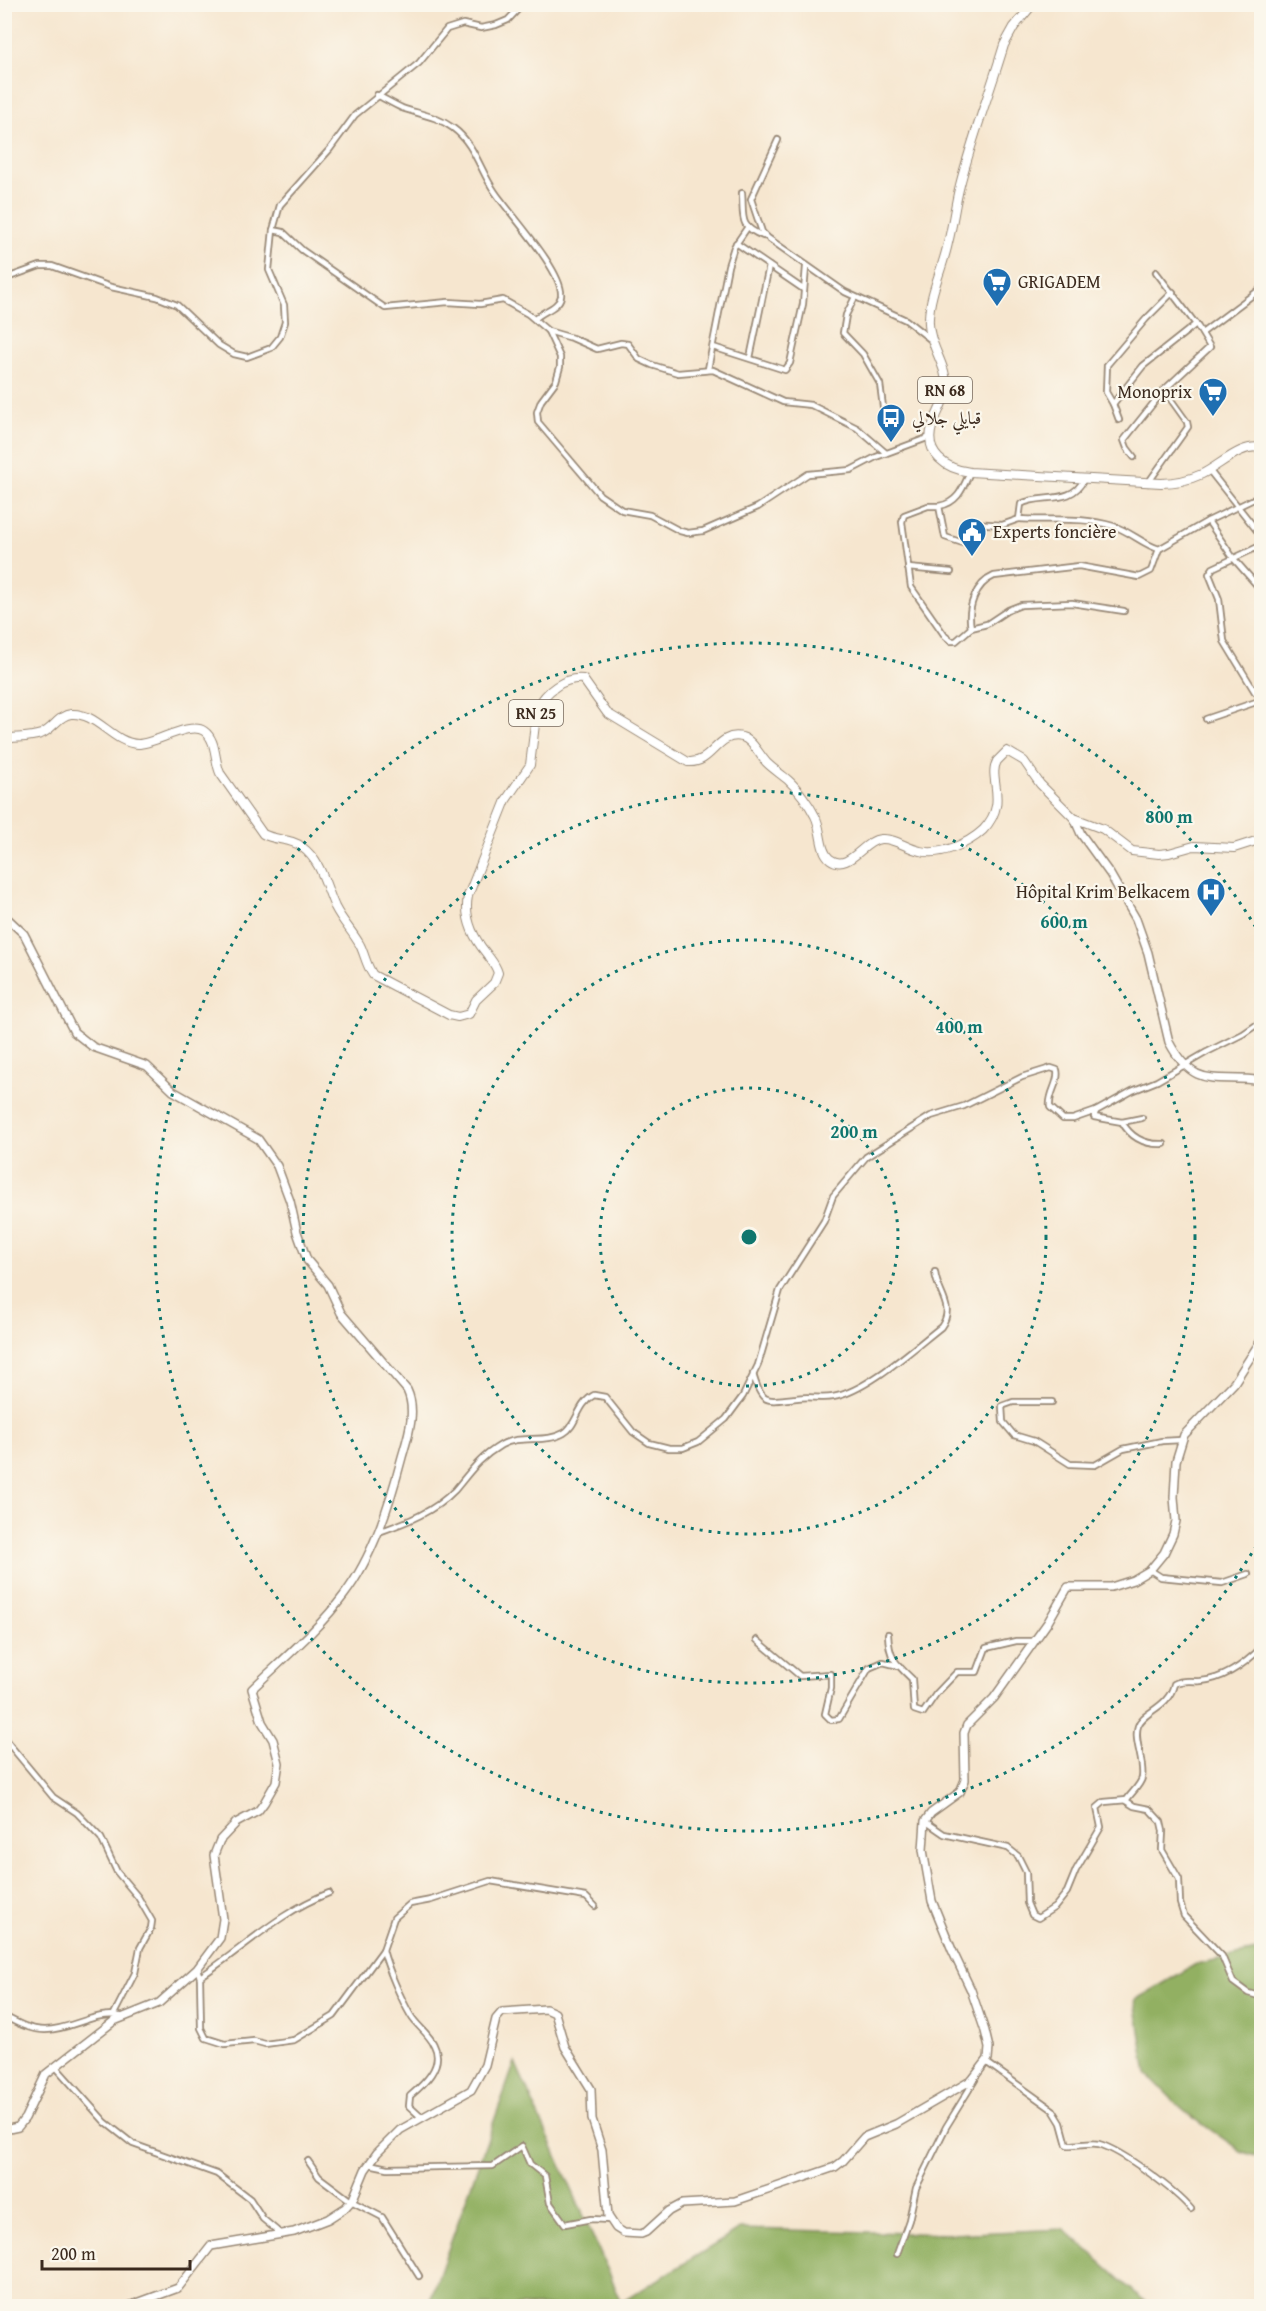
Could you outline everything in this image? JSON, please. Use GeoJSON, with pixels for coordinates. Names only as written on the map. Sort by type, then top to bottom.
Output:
{"type":"FeatureCollection","features":[{"type":"Feature","properties":{"kind":"main road","name":"RN 68"},"geometry":{"type":"LineString","coordinates":[[930,437],[946,388],[943,371],[930,339],[929,316],[932,300],[948,244],[963,176],[1004,45],[1014,27],[1033,4]]}},
{"type":"Feature","properties":{"kind":"main road"},"geometry":{"type":"LineString","coordinates":[[930,437],[932,447],[940,460],[947,466],[970,472],[1148,483],[1180,482],[1209,470],[1248,447],[1262,448]]}},
{"type":"Feature","properties":{"kind":"main road","name":"RN 25"},"geometry":{"type":"LineString","coordinates":[[4,739],[40,734],[67,715],[75,714],[94,720],[116,737],[138,744],[194,728],[205,732],[211,738],[216,765],[220,773],[264,834],[302,846],[322,870],[334,905],[360,945],[373,975],[449,1015],[459,1017],[469,1014],[476,1000],[494,983],[498,974],[493,962],[484,952],[470,927],[466,908],[468,896],[506,800],[530,765],[537,708],[559,684],[573,678],[583,680],[607,713],[688,762],[697,763],[704,759],[727,738],[743,737],[749,740],[766,762],[790,782],[808,805],[819,825],[825,853],[831,860],[839,862],[846,862],[871,841],[879,839],[889,839],[928,852],[947,849],[972,838],[983,830],[994,813],[998,791],[995,767],[1007,751],[1024,761],[1040,784],[1074,818],[1103,829],[1132,850],[1169,854],[1194,846],[1234,848],[1262,839]]}},
{"type":"Feature","properties":{"kind":"street"},"geometry":{"type":"LineString","coordinates":[[4,279],[46,264],[111,288],[157,297],[177,305],[219,345],[234,354],[247,357],[271,348],[280,337],[285,322],[284,305],[269,270],[273,230],[280,206],[330,149],[355,115],[419,63],[447,29],[463,24],[482,28],[496,25],[508,20],[523,4]]}},
{"type":"Feature","properties":{"kind":"street"},"geometry":{"type":"LineString","coordinates":[[377,95],[403,108],[425,113],[454,128],[472,147],[496,193],[534,243],[561,287],[560,300],[556,305],[539,314],[535,320]]}},
{"type":"Feature","properties":{"kind":"street"},"geometry":{"type":"LineString","coordinates":[[778,140],[752,199],[762,232],[806,267],[855,297],[906,320],[930,339]]}},
{"type":"Feature","properties":{"kind":"street"},"geometry":{"type":"LineString","coordinates":[[742,193],[744,223],[747,228],[768,238]]}},
{"type":"Feature","properties":{"kind":"street"},"geometry":{"type":"LineString","coordinates":[[708,369],[728,266],[736,243],[747,228]]}},
{"type":"Feature","properties":{"kind":"street"},"geometry":{"type":"LineString","coordinates":[[273,230],[283,232],[302,250],[385,308],[448,302],[480,304],[503,300],[548,331],[597,349],[621,343],[628,344],[639,358],[652,365],[678,373],[708,369],[783,402],[804,403],[825,411],[857,428],[886,453]]}},
{"type":"Feature","properties":{"kind":"street"},"geometry":{"type":"LineString","coordinates":[[736,243],[803,290]]}},
{"type":"Feature","properties":{"kind":"street"},"geometry":{"type":"LineString","coordinates":[[750,358],[769,266]]}},
{"type":"Feature","properties":{"kind":"street"},"geometry":{"type":"LineString","coordinates":[[712,347],[785,370],[790,363],[803,304],[806,267]]}},
{"type":"Feature","properties":{"kind":"street"},"geometry":{"type":"LineString","coordinates":[[1134,457],[1124,440],[1164,390],[1210,347],[1173,292],[1156,272]]}},
{"type":"Feature","properties":{"kind":"street"},"geometry":{"type":"LineString","coordinates":[[1202,333],[1262,288]]}},
{"type":"Feature","properties":{"kind":"street"},"geometry":{"type":"LineString","coordinates":[[1119,420],[1106,392],[1107,365],[1146,319],[1173,292]]}},
{"type":"Feature","properties":{"kind":"street"},"geometry":{"type":"LineString","coordinates":[[855,297],[846,315],[843,333],[863,354],[880,384],[883,407]]}},
{"type":"Feature","properties":{"kind":"street"},"geometry":{"type":"LineString","coordinates":[[1113,404],[1143,366],[1196,324]]}},
{"type":"Feature","properties":{"kind":"street"},"geometry":{"type":"LineString","coordinates":[[548,331],[560,357],[560,367],[556,381],[541,401],[537,412],[538,422],[600,495],[610,503],[622,510],[651,515],[680,531],[688,533],[703,531],[758,507],[808,474],[852,470],[886,453],[930,437]]}},
{"type":"Feature","properties":{"kind":"street"},"geometry":{"type":"LineString","coordinates":[[1148,483],[1188,427],[1187,422],[1164,390]]}},
{"type":"Feature","properties":{"kind":"street"},"geometry":{"type":"LineString","coordinates":[[1209,470],[1262,537]]}},
{"type":"Feature","properties":{"kind":"street"},"geometry":{"type":"LineString","coordinates":[[970,472],[956,500],[948,505],[928,506],[904,515],[902,522],[911,587],[945,636],[956,641],[971,628],[987,624],[1008,610],[1021,606],[1072,603],[1124,611]]}},
{"type":"Feature","properties":{"kind":"street"},"geometry":{"type":"LineString","coordinates":[[1019,519],[1021,504],[1068,496],[1081,486],[1084,479]]}},
{"type":"Feature","properties":{"kind":"street"},"geometry":{"type":"LineString","coordinates":[[971,628],[969,620],[976,593],[984,580],[994,576],[1078,566],[1139,577],[1151,571],[1159,549],[1208,520],[1262,495]]}},
{"type":"Feature","properties":{"kind":"street"},"geometry":{"type":"LineString","coordinates":[[939,506],[945,537],[966,544],[974,523],[1002,525],[1019,519],[1077,518],[1120,528],[1151,547],[1159,549]]}},
{"type":"Feature","properties":{"kind":"street"},"geometry":{"type":"LineString","coordinates":[[1208,520],[1234,559],[1262,591]]}},
{"type":"Feature","properties":{"kind":"street"},"geometry":{"type":"LineString","coordinates":[[1262,545],[1213,568],[1209,577],[1219,599],[1224,641],[1255,692],[1262,694]]}},
{"type":"Feature","properties":{"kind":"street"},"geometry":{"type":"LineString","coordinates":[[908,568],[951,572]]}},
{"type":"Feature","properties":{"kind":"street"},"geometry":{"type":"LineString","coordinates":[[1206,719],[1262,700]]}},
{"type":"Feature","properties":{"kind":"street"},"geometry":{"type":"LineString","coordinates":[[1074,818],[1081,834],[1110,874],[1136,919],[1148,953],[1169,1042],[1175,1055],[1197,1074],[1207,1078],[1262,1081]]}},
{"type":"Feature","properties":{"kind":"street"},"geometry":{"type":"LineString","coordinates":[[4,919],[8,919],[24,933],[74,1032],[93,1047],[147,1066],[173,1091],[258,1139],[277,1166],[307,1260],[328,1285],[341,1313],[407,1390],[411,1398],[408,1438],[395,1485],[378,1532],[345,1593],[316,1627],[252,1689],[262,1722],[273,1740],[279,1763],[276,1782],[258,1810],[236,1823],[220,1840],[214,1855],[222,1928],[220,1938],[198,1973],[203,2035],[209,2041],[225,2044],[254,2041],[265,2044],[294,2040],[334,2016],[383,1950],[394,1918],[410,1904],[431,1900],[490,1881],[586,1897],[595,1906]]}},
{"type":"Feature","properties":{"kind":"street"},"geometry":{"type":"LineString","coordinates":[[378,1532],[415,1519],[439,1504],[454,1490],[472,1467],[508,1441],[552,1438],[563,1434],[571,1428],[581,1406],[594,1395],[605,1397],[633,1432],[650,1443],[669,1448],[683,1448],[698,1442],[726,1419],[743,1396],[753,1374],[780,1290],[824,1221],[834,1196],[866,1157],[930,1116],[964,1106],[1022,1077],[1051,1068],[1057,1070],[1058,1076],[1049,1097],[1050,1107],[1063,1119],[1072,1119],[1096,1111],[1186,1065],[1244,1034],[1262,1021]]}},
{"type":"Feature","properties":{"kind":"street"},"geometry":{"type":"LineString","coordinates":[[1096,1111],[1094,1117],[1122,1122],[1142,1118]]}},
{"type":"Feature","properties":{"kind":"street"},"geometry":{"type":"LineString","coordinates":[[1122,1122],[1145,1143],[1164,1144]]}},
{"type":"Feature","properties":{"kind":"street"},"geometry":{"type":"LineString","coordinates":[[753,1374],[758,1392],[764,1399],[773,1401],[801,1397],[833,1397],[852,1391],[876,1377],[941,1327],[947,1318],[948,1311],[936,1281],[935,1272]]}},
{"type":"Feature","properties":{"kind":"street"},"geometry":{"type":"LineString","coordinates":[[897,2254],[909,2220],[916,2188],[946,2127],[984,2065],[989,2048],[978,2011],[932,1901],[923,1850],[925,1821],[931,1813],[960,1792],[965,1780],[964,1733],[967,1725],[994,1698],[1068,1587],[1111,1587],[1133,1580],[1150,1570],[1164,1553],[1176,1521],[1174,1497],[1176,1461],[1182,1440],[1234,1383],[1262,1339]]}},
{"type":"Feature","properties":{"kind":"street"},"geometry":{"type":"LineString","coordinates":[[1052,1402],[1013,1402],[1002,1406],[1003,1422],[1014,1435],[1034,1441],[1070,1464],[1095,1465],[1123,1449],[1162,1441],[1182,1440]]}},
{"type":"Feature","properties":{"kind":"street"},"geometry":{"type":"LineString","coordinates":[[1150,1570],[1161,1577],[1222,1583],[1248,1574]]}},
{"type":"Feature","properties":{"kind":"street"},"geometry":{"type":"LineString","coordinates":[[888,1634],[889,1651],[912,1679],[914,1710],[923,1713],[936,1694],[957,1672],[977,1672],[986,1648],[1016,1641],[1034,1641]]}},
{"type":"Feature","properties":{"kind":"street"},"geometry":{"type":"LineString","coordinates":[[757,1640],[800,1676],[831,1674],[831,1688],[825,1714],[831,1720],[838,1719],[869,1668],[883,1662],[899,1666]]}},
{"type":"Feature","properties":{"kind":"street"},"geometry":{"type":"LineString","coordinates":[[1126,1800],[1142,1780],[1137,1728],[1140,1721],[1162,1705],[1173,1691],[1174,1684],[1181,1680],[1203,1681],[1221,1676],[1246,1662],[1262,1647]]}},
{"type":"Feature","properties":{"kind":"street"},"geometry":{"type":"LineString","coordinates":[[4,1738],[54,1797],[77,1813],[101,1838],[117,1872],[138,1897],[152,1921],[151,1928],[140,1948],[135,1973],[114,2014]]}},
{"type":"Feature","properties":{"kind":"street"},"geometry":{"type":"LineString","coordinates":[[925,1821],[944,1834],[1008,1848],[1018,1857],[1026,1872],[1027,1903],[1032,1915],[1038,1918],[1055,1907],[1066,1892],[1101,1827],[1097,1808],[1104,1802],[1126,1800],[1134,1806],[1149,1809],[1161,1822],[1162,1850],[1179,1879],[1180,1903],[1184,1916],[1222,1956],[1233,1982],[1248,1994],[1262,1998]]}},
{"type":"Feature","properties":{"kind":"street"},"geometry":{"type":"LineString","coordinates":[[4,2130],[18,2127],[25,2118],[46,2074],[114,2021],[159,2003],[198,1973],[282,1916],[306,1901],[329,1893]]}},
{"type":"Feature","properties":{"kind":"street"},"geometry":{"type":"LineString","coordinates":[[383,1950],[386,1962],[411,2016],[434,2045],[437,2053],[435,2065],[427,2082],[410,2096],[409,2106],[422,2118]]}},
{"type":"Feature","properties":{"kind":"street"},"geometry":{"type":"LineString","coordinates":[[4,1998],[4,2015],[27,2028],[45,2030],[72,2025],[101,2015],[114,2014],[124,2017]]}},
{"type":"Feature","properties":{"kind":"street"},"geometry":{"type":"LineString","coordinates":[[129,2307],[178,2288],[211,2246],[294,2232],[328,2219],[345,2208],[351,2201],[369,2164],[399,2130],[471,2090],[485,2065],[496,2019],[502,2012],[550,2010],[557,2017],[565,2047],[591,2089],[592,2119],[602,2150],[603,2175],[610,2220],[624,2233],[646,2232],[669,2211],[682,2204],[735,2201],[835,2167],[864,2137],[934,2103],[972,2080],[984,2065]]}},
{"type":"Feature","properties":{"kind":"street"},"geometry":{"type":"LineString","coordinates":[[984,2065],[1053,2110],[1061,2123],[1067,2145],[1098,2144],[1129,2160],[1183,2199],[1191,2209]]}},
{"type":"Feature","properties":{"kind":"street"},"geometry":{"type":"LineString","coordinates":[[55,2066],[105,2122],[133,2144],[217,2174],[250,2199],[263,2219],[282,2234]]}},
{"type":"Feature","properties":{"kind":"street"},"geometry":{"type":"LineString","coordinates":[[369,2164],[388,2168],[493,2166],[522,2146],[530,2164],[545,2176],[550,2203],[565,2224],[591,2219],[610,2220]]}},
{"type":"Feature","properties":{"kind":"street"},"geometry":{"type":"LineString","coordinates":[[308,2161],[319,2177],[351,2201],[382,2217],[419,2276]]}},
{"type":"Feature","properties":{"kind":"green space"},"geometry":{"type":"Polygon","coordinates":[[[1261,1950],[1261,2158],[1241,2151],[1184,2111],[1147,2074],[1135,2000],[1196,1964],[1261,1950]]]}},
{"type":"Feature","properties":{"kind":"green space"},"geometry":{"type":"Polygon","coordinates":[[[515,2062],[622,2302],[740,2229],[952,2234],[1064,2229],[1150,2306],[428,2306],[515,2062]]]}},
{"type":"Feature","properties":{"kind":"place","name":"GRIGADEM"},"geometry":{"type":"Point","coordinates":[997,308]}},
{"type":"Feature","properties":{"kind":"place","name":"Monoprix"},"geometry":{"type":"Point","coordinates":[1213,418]}},
{"type":"Feature","properties":{"kind":"place","name":"قبايلي جلالي"},"geometry":{"type":"Point","coordinates":[891,444]}},
{"type":"Feature","properties":{"kind":"place","name":"Experts foncière"},"geometry":{"type":"Point","coordinates":[972,558]}},
{"type":"Feature","properties":{"kind":"place","name":"Hôpital Krim Belkacem"},"geometry":{"type":"Point","coordinates":[1211,918]}}]}
